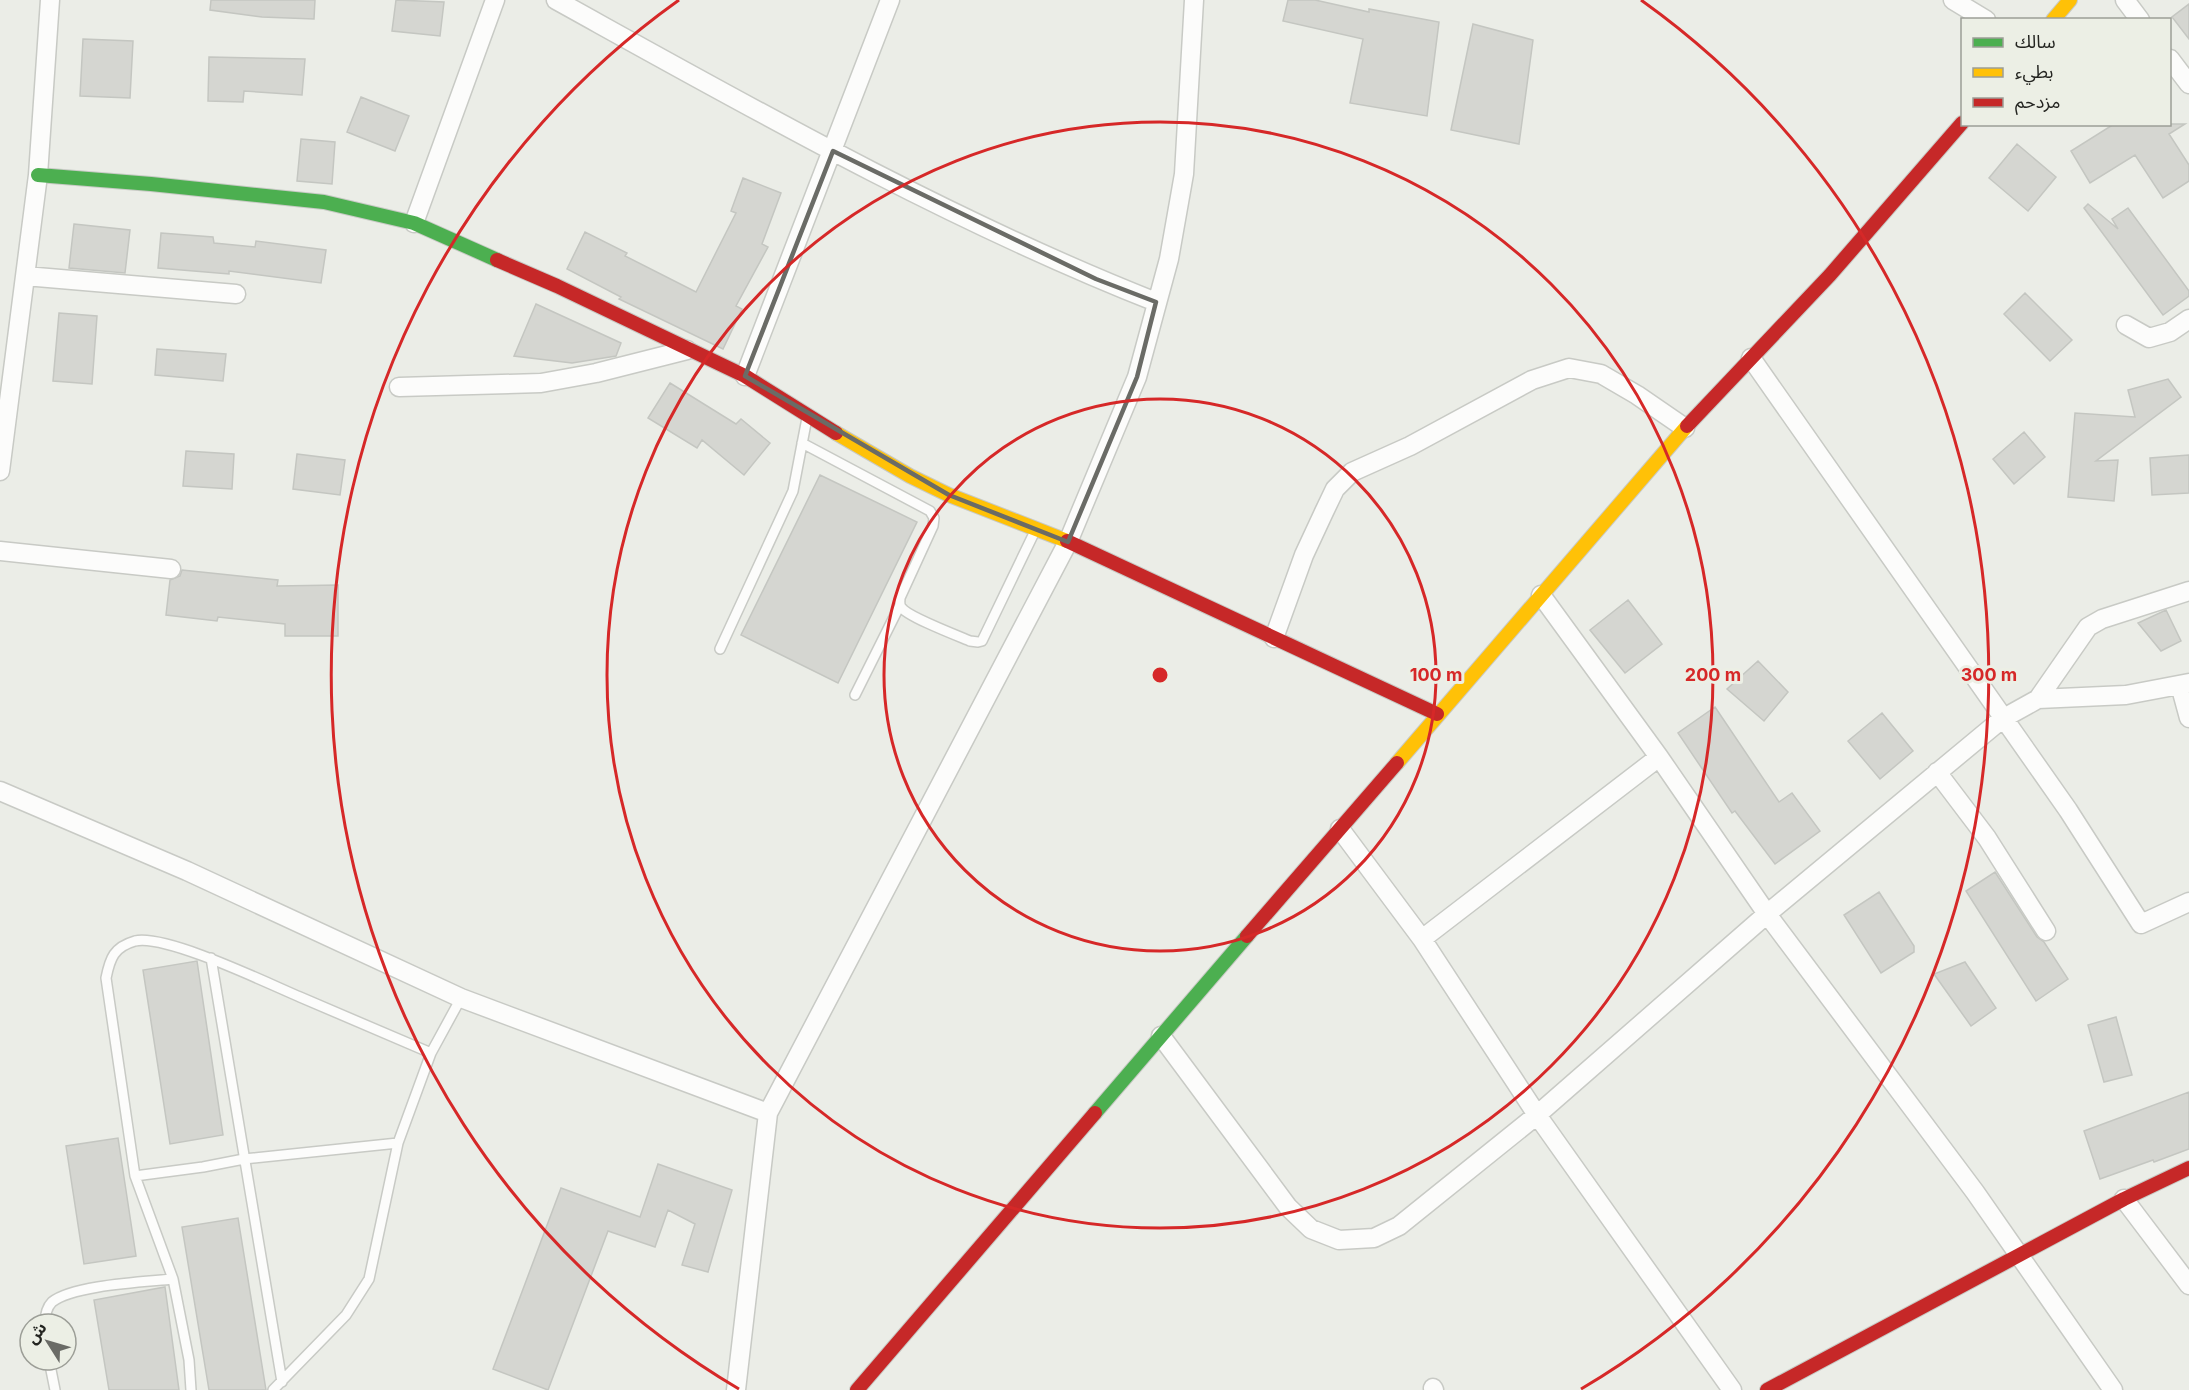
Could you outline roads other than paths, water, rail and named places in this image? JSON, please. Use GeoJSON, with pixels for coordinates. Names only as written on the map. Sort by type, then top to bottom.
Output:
{"type":"FeatureCollection","features":[{"type":"Feature","properties":{"kind":"main road"},"geometry":{"type":"LineString","coordinates":[[2055,18],[2070,0]]}},
{"type":"Feature","properties":{"kind":"main road"},"geometry":{"type":"LineString","coordinates":[[857,1390],[1685,428],[1830,275],[1961,124]]}},
{"type":"Feature","properties":{"kind":"main road"},"geometry":{"type":"LineString","coordinates":[[38,175],[324,202],[414,223],[557,286],[745,376],[807,416],[910,476],[949,495],[1068,542],[1437,714]]}},
{"type":"Feature","properties":{"kind":"main road"},"geometry":{"type":"LineString","coordinates":[[1767,1390],[2019,1254],[2189,1168]]}},
{"type":"Feature","properties":{"kind":"street"},"geometry":{"type":"LineString","coordinates":[[0,471],[38,175],[51,0]]}},
{"type":"Feature","properties":{"kind":"street"},"geometry":{"type":"LineString","coordinates":[[414,223],[495,0]]}},
{"type":"Feature","properties":{"kind":"street"},"geometry":{"type":"LineString","coordinates":[[556,0],[833,151],[936,203],[1086,274],[1156,302]]}},
{"type":"Feature","properties":{"kind":"street"},"geometry":{"type":"LineString","coordinates":[[745,376],[890,0]]}},
{"type":"Feature","properties":{"kind":"street"},"geometry":{"type":"LineString","coordinates":[[736,1390],[768,1113],[1068,542],[1137,377],[1169,259],[1184,174],[1194,0]]}},
{"type":"Feature","properties":{"kind":"street"},"geometry":{"type":"LineString","coordinates":[[1953,0],[1983,18]]}},
{"type":"Feature","properties":{"kind":"street"},"geometry":{"type":"LineString","coordinates":[[2125,0],[2138,18]]}},
{"type":"Feature","properties":{"kind":"street"},"geometry":{"type":"LineString","coordinates":[[2171,61],[2189,84]]}},
{"type":"Feature","properties":{"kind":"street"},"geometry":{"type":"LineString","coordinates":[[25,276],[236,294]]}},
{"type":"Feature","properties":{"kind":"street"},"geometry":{"type":"LineString","coordinates":[[2126,325],[2149,338],[2170,332],[2189,319]]}},
{"type":"Feature","properties":{"kind":"street"},"geometry":{"type":"LineString","coordinates":[[399,387],[541,383],[596,373],[687,350]]}},
{"type":"Feature","properties":{"kind":"street"},"geometry":{"type":"LineString","coordinates":[[1751,358],[2068,810],[2141,924],[2189,902]]}},
{"type":"Feature","properties":{"kind":"street"},"geometry":{"type":"LineString","coordinates":[[1274,638],[1304,555],[1335,489],[1352,472],[1410,446],[1532,380],[1569,368],[1601,374],[1637,395],[1685,428]]}},
{"type":"Feature","properties":{"kind":"street"},"geometry":{"type":"LineString","coordinates":[[0,551],[171,569]]}},
{"type":"Feature","properties":{"kind":"street"},"geometry":{"type":"LineString","coordinates":[[1161,1036],[1288,1207],[1311,1229],[1339,1240],[1374,1239],[1399,1226],[1537,1115],[1767,914],[2002,719],[2038,699],[2088,627],[2102,619],[2189,591]]}},
{"type":"Feature","properties":{"kind":"street"},"geometry":{"type":"LineString","coordinates":[[1542,595],[1659,757],[1767,914],[2019,1254],[2113,1390]]}},
{"type":"Feature","properties":{"kind":"street"},"geometry":{"type":"LineString","coordinates":[[2038,699],[2126,695],[2185,684],[2189,718]]}},
{"type":"Feature","properties":{"kind":"street"},"geometry":{"type":"LineString","coordinates":[[1422,939],[1659,757]]}},
{"type":"Feature","properties":{"kind":"street"},"geometry":{"type":"LineString","coordinates":[[1937,772],[1987,838],[2046,931]]}},
{"type":"Feature","properties":{"kind":"street"},"geometry":{"type":"LineString","coordinates":[[0,791],[187,871],[461,998],[768,1113]]}},
{"type":"Feature","properties":{"kind":"street"},"geometry":{"type":"LineString","coordinates":[[1340,829],[1422,939],[1537,1115],[1732,1390]]}},
{"type":"Feature","properties":{"kind":"street"},"geometry":{"type":"LineString","coordinates":[[2124,1199],[2189,1285]]}},
{"type":"Feature","properties":{"kind":"lane"},"geometry":{"type":"LineString","coordinates":[[720,649],[793,491],[807,416]]}},
{"type":"Feature","properties":{"kind":"lane"},"geometry":{"type":"LineString","coordinates":[[802,443],[930,511],[934,518],[933,526],[900,598],[900,605],[855,695]]}},
{"type":"Feature","properties":{"kind":"lane"},"geometry":{"type":"LineString","coordinates":[[900,605],[902,609],[947,631],[970,640],[978,642],[982,640],[1036,529]]}},
{"type":"Feature","properties":{"kind":"lane"},"geometry":{"type":"LineString","coordinates":[[191,1390],[189,1360],[173,1279],[135,1176],[106,978],[110,958],[121,946],[138,941],[157,942],[211,958],[431,1053]]}},
{"type":"Feature","properties":{"kind":"lane"},"geometry":{"type":"LineString","coordinates":[[211,958],[282,1382]]}},
{"type":"Feature","properties":{"kind":"lane"},"geometry":{"type":"LineString","coordinates":[[273,1390],[346,1315],[369,1279],[398,1143],[431,1053],[461,998]]}},
{"type":"Feature","properties":{"kind":"lane"},"geometry":{"type":"LineString","coordinates":[[135,1176],[244,1159],[398,1143]]}},
{"type":"Feature","properties":{"kind":"lane"},"geometry":{"type":"LineString","coordinates":[[46,1312],[50,1304],[74,1291],[173,1279]]}},
{"type":"Feature","properties":{"kind":"lane"},"geometry":{"type":"LineString","coordinates":[[52,1372],[55,1390]]}}]}
